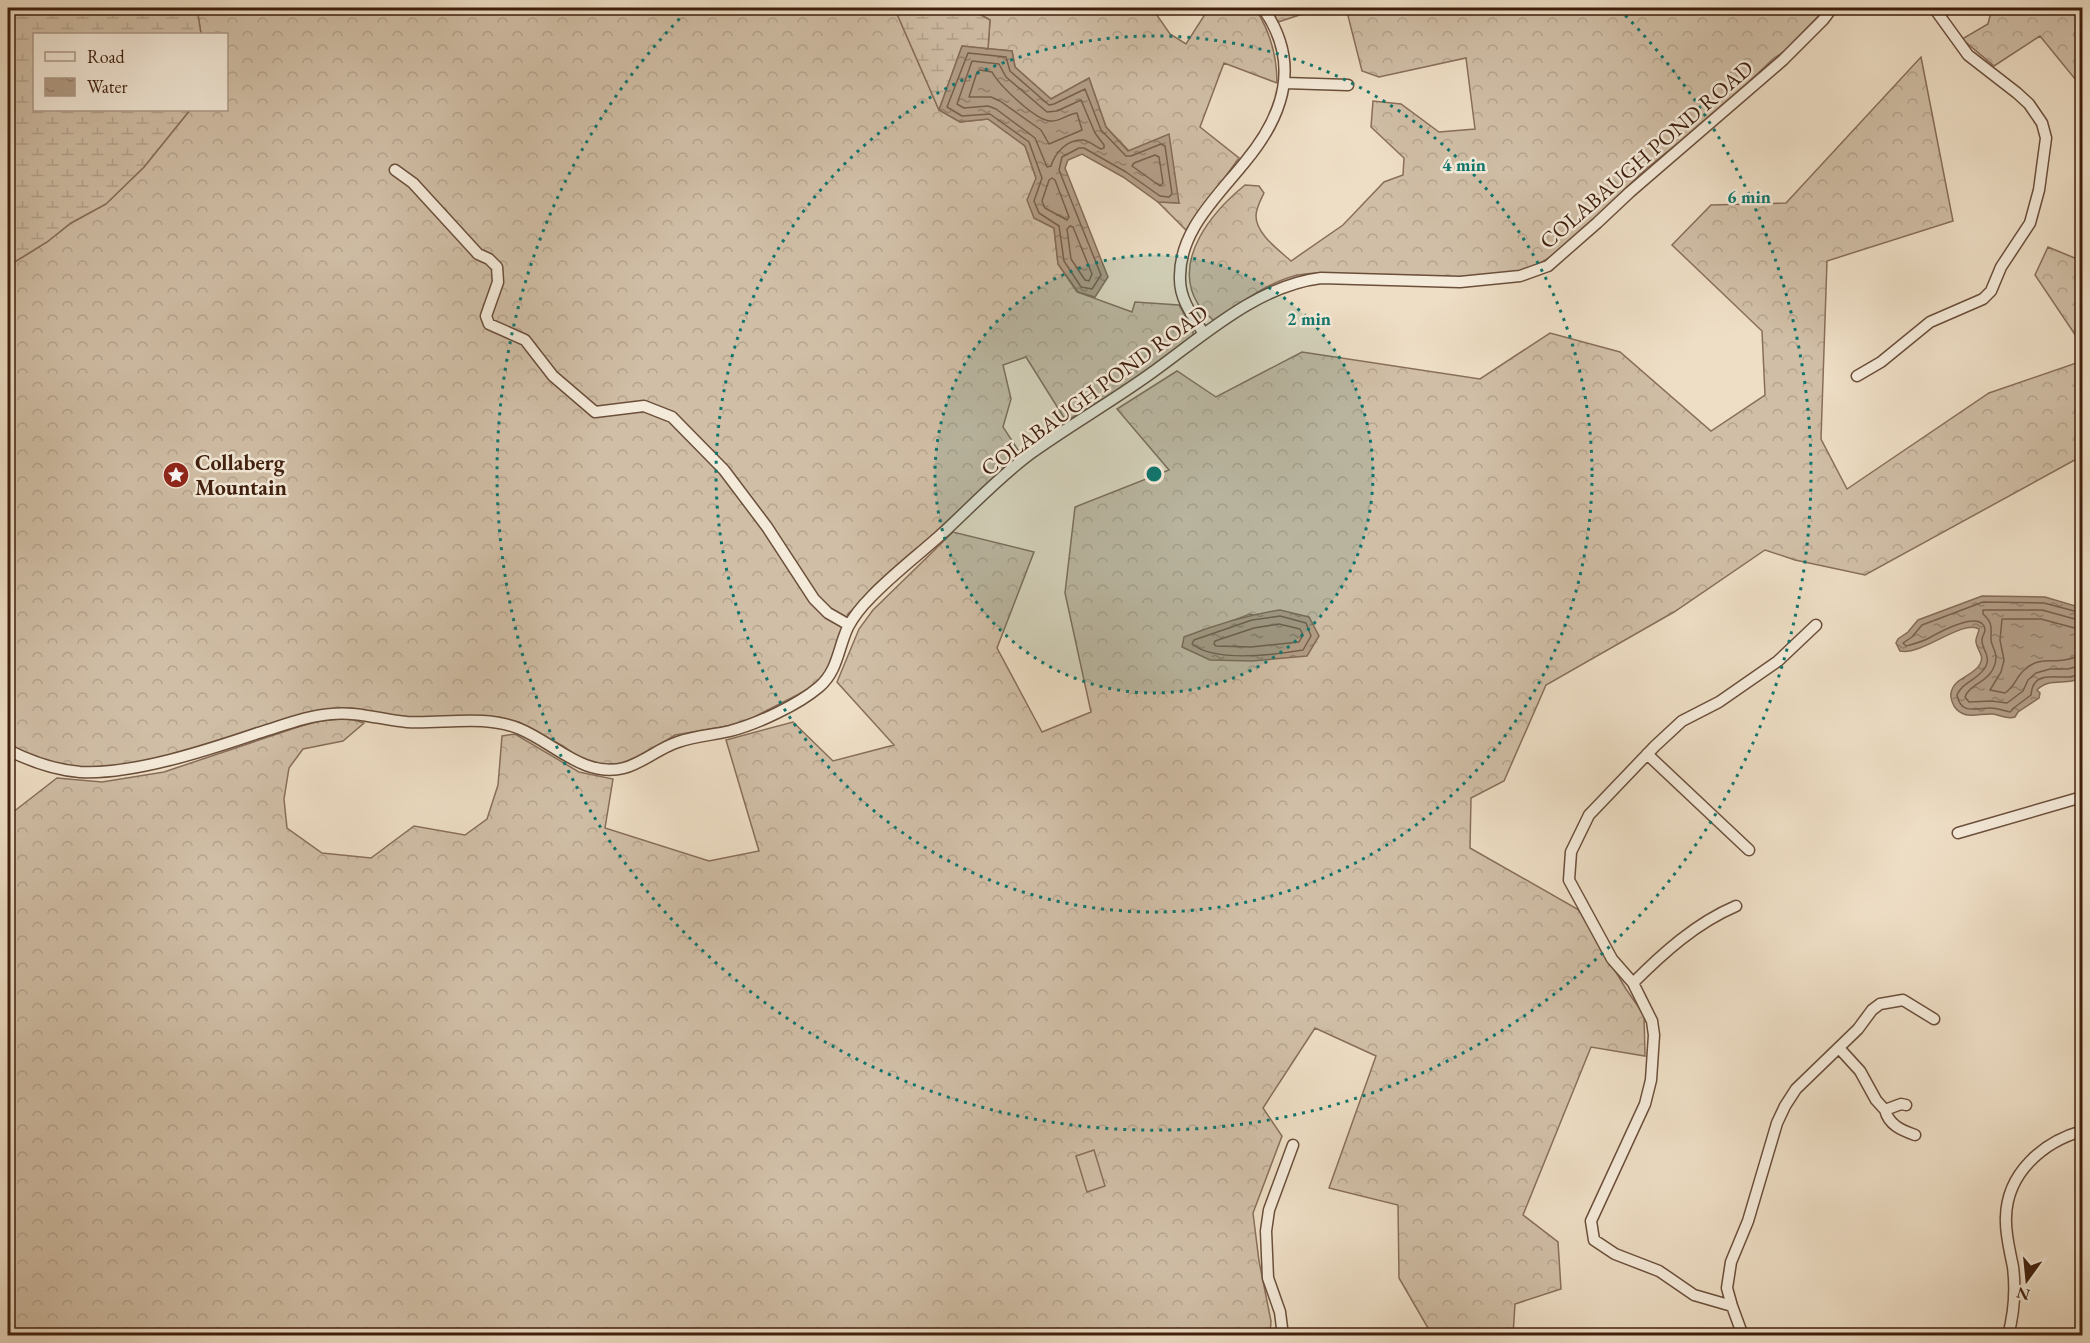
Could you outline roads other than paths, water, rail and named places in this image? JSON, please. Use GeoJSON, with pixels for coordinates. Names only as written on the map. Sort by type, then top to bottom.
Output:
{"type":"FeatureCollection","features":[{"type":"Feature","properties":{"kind":"street"},"geometry":{"type":"LineString","coordinates":[[1204,334],[1187,308],[1180,281],[1183,255],[1188,239],[1205,210],[1247,160],[1269,127],[1282,100],[1285,65],[1282,46],[1263,8]]}},
{"type":"Feature","properties":{"kind":"street","name":"COLABAUGH POND ROAD"},"geometry":{"type":"LineString","coordinates":[[8,750],[56,768],[100,772],[183,756],[312,716],[347,713],[405,722],[474,721],[508,724],[533,735],[581,764],[601,770],[617,770],[637,763],[681,740],[735,729],[756,721],[816,690],[833,671],[849,625],[871,597],[944,532],[992,485],[1026,457],[1148,376],[1204,334],[1272,292],[1308,280],[1428,283],[1481,281],[1520,276],[1548,266],[1783,60],[1833,8]]}},
{"type":"Feature","properties":{"kind":"street"},"geometry":{"type":"LineString","coordinates":[[1857,376],[1881,362],[1930,322],[1983,299],[1991,291],[2001,267],[2030,223],[2039,190],[2046,138],[2042,123],[2029,104],[1968,54],[1934,8]]}},
{"type":"Feature","properties":{"kind":"street"},"geometry":{"type":"LineString","coordinates":[[1285,83],[1348,85]]}},
{"type":"Feature","properties":{"kind":"street"},"geometry":{"type":"LineString","coordinates":[[395,170],[412,183],[478,254],[489,259],[497,267],[498,282],[486,316],[489,324],[525,340],[553,376],[595,412],[644,406],[672,417],[724,470],[767,527],[814,599],[828,613],[849,625]]}},
{"type":"Feature","properties":{"kind":"street"},"geometry":{"type":"LineString","coordinates":[[1732,1306],[1694,1295],[1659,1271],[1615,1254],[1594,1240],[1591,1221],[1645,1104],[1651,1080],[1654,1035],[1652,1021],[1633,983],[1612,959],[1569,880],[1571,852],[1588,816],[1682,721],[1719,702],[1778,660],[1816,625]]}},
{"type":"Feature","properties":{"kind":"street"},"geometry":{"type":"LineString","coordinates":[[1647,754],[1749,850]]}},
{"type":"Feature","properties":{"kind":"street"},"geometry":{"type":"LineString","coordinates":[[1958,833],[2082,797]]}},
{"type":"Feature","properties":{"kind":"street"},"geometry":{"type":"LineString","coordinates":[[1633,983],[1660,956],[1715,915],[1736,906]]}},
{"type":"Feature","properties":{"kind":"street"},"geometry":{"type":"LineString","coordinates":[[1743,1335],[1727,1288],[1731,1262],[1748,1221],[1777,1123],[1796,1089],[1858,1029],[1872,1010],[1880,1004],[1891,1000],[1903,1000],[1910,1002],[1934,1019]]}},
{"type":"Feature","properties":{"kind":"street"},"geometry":{"type":"LineString","coordinates":[[1839,1048],[1860,1071],[1876,1100],[1885,1110],[1887,1119],[1900,1130],[1915,1136]]}},
{"type":"Feature","properties":{"kind":"street"},"geometry":{"type":"LineString","coordinates":[[1885,1110],[1901,1104],[1906,1105]]}},
{"type":"Feature","properties":{"kind":"street"},"geometry":{"type":"LineString","coordinates":[[2007,1335],[2014,1304],[2013,1270],[2006,1221],[2012,1189],[2021,1172],[2040,1152],[2057,1140],[2082,1131]]}},
{"type":"Feature","properties":{"kind":"street"},"geometry":{"type":"LineString","coordinates":[[1283,1335],[1280,1312],[1268,1278],[1266,1231],[1269,1210],[1293,1145]]}},
{"type":"Feature","properties":{"kind":"water"},"geometry":{"type":"Polygon","coordinates":[[[962,46],[1012,51],[1015,67],[1051,99],[1089,78],[1106,127],[1128,151],[1169,134],[1179,203],[1158,202],[1123,177],[1082,154],[1068,160],[1065,168],[1108,277],[1095,297],[1078,292],[1058,264],[1054,228],[1034,218],[1027,200],[1036,178],[1025,146],[988,119],[960,122],[939,110],[962,46]]]}},
{"type":"Feature","properties":{"kind":"water"},"geometry":{"type":"Polygon","coordinates":[[[1982,596],[2045,597],[2082,608],[2082,677],[2077,680],[2053,682],[2042,686],[2037,690],[2040,693],[2039,698],[2012,718],[1993,714],[1967,715],[1958,711],[1952,701],[1951,693],[1960,680],[1973,672],[1980,664],[1981,655],[1976,640],[1979,629],[1972,627],[1963,629],[1909,651],[1900,651],[1896,643],[1918,620],[1982,596]]]}},
{"type":"Feature","properties":{"kind":"water"},"geometry":{"type":"Polygon","coordinates":[[[1280,610],[1309,617],[1319,636],[1307,656],[1252,661],[1210,660],[1182,647],[1184,637],[1207,628],[1280,610]]]}},
{"type":"Feature","properties":{"kind":"place","name":"Collaberg Mountain"},"geometry":{"type":"Point","coordinates":[176,475]}}]}
